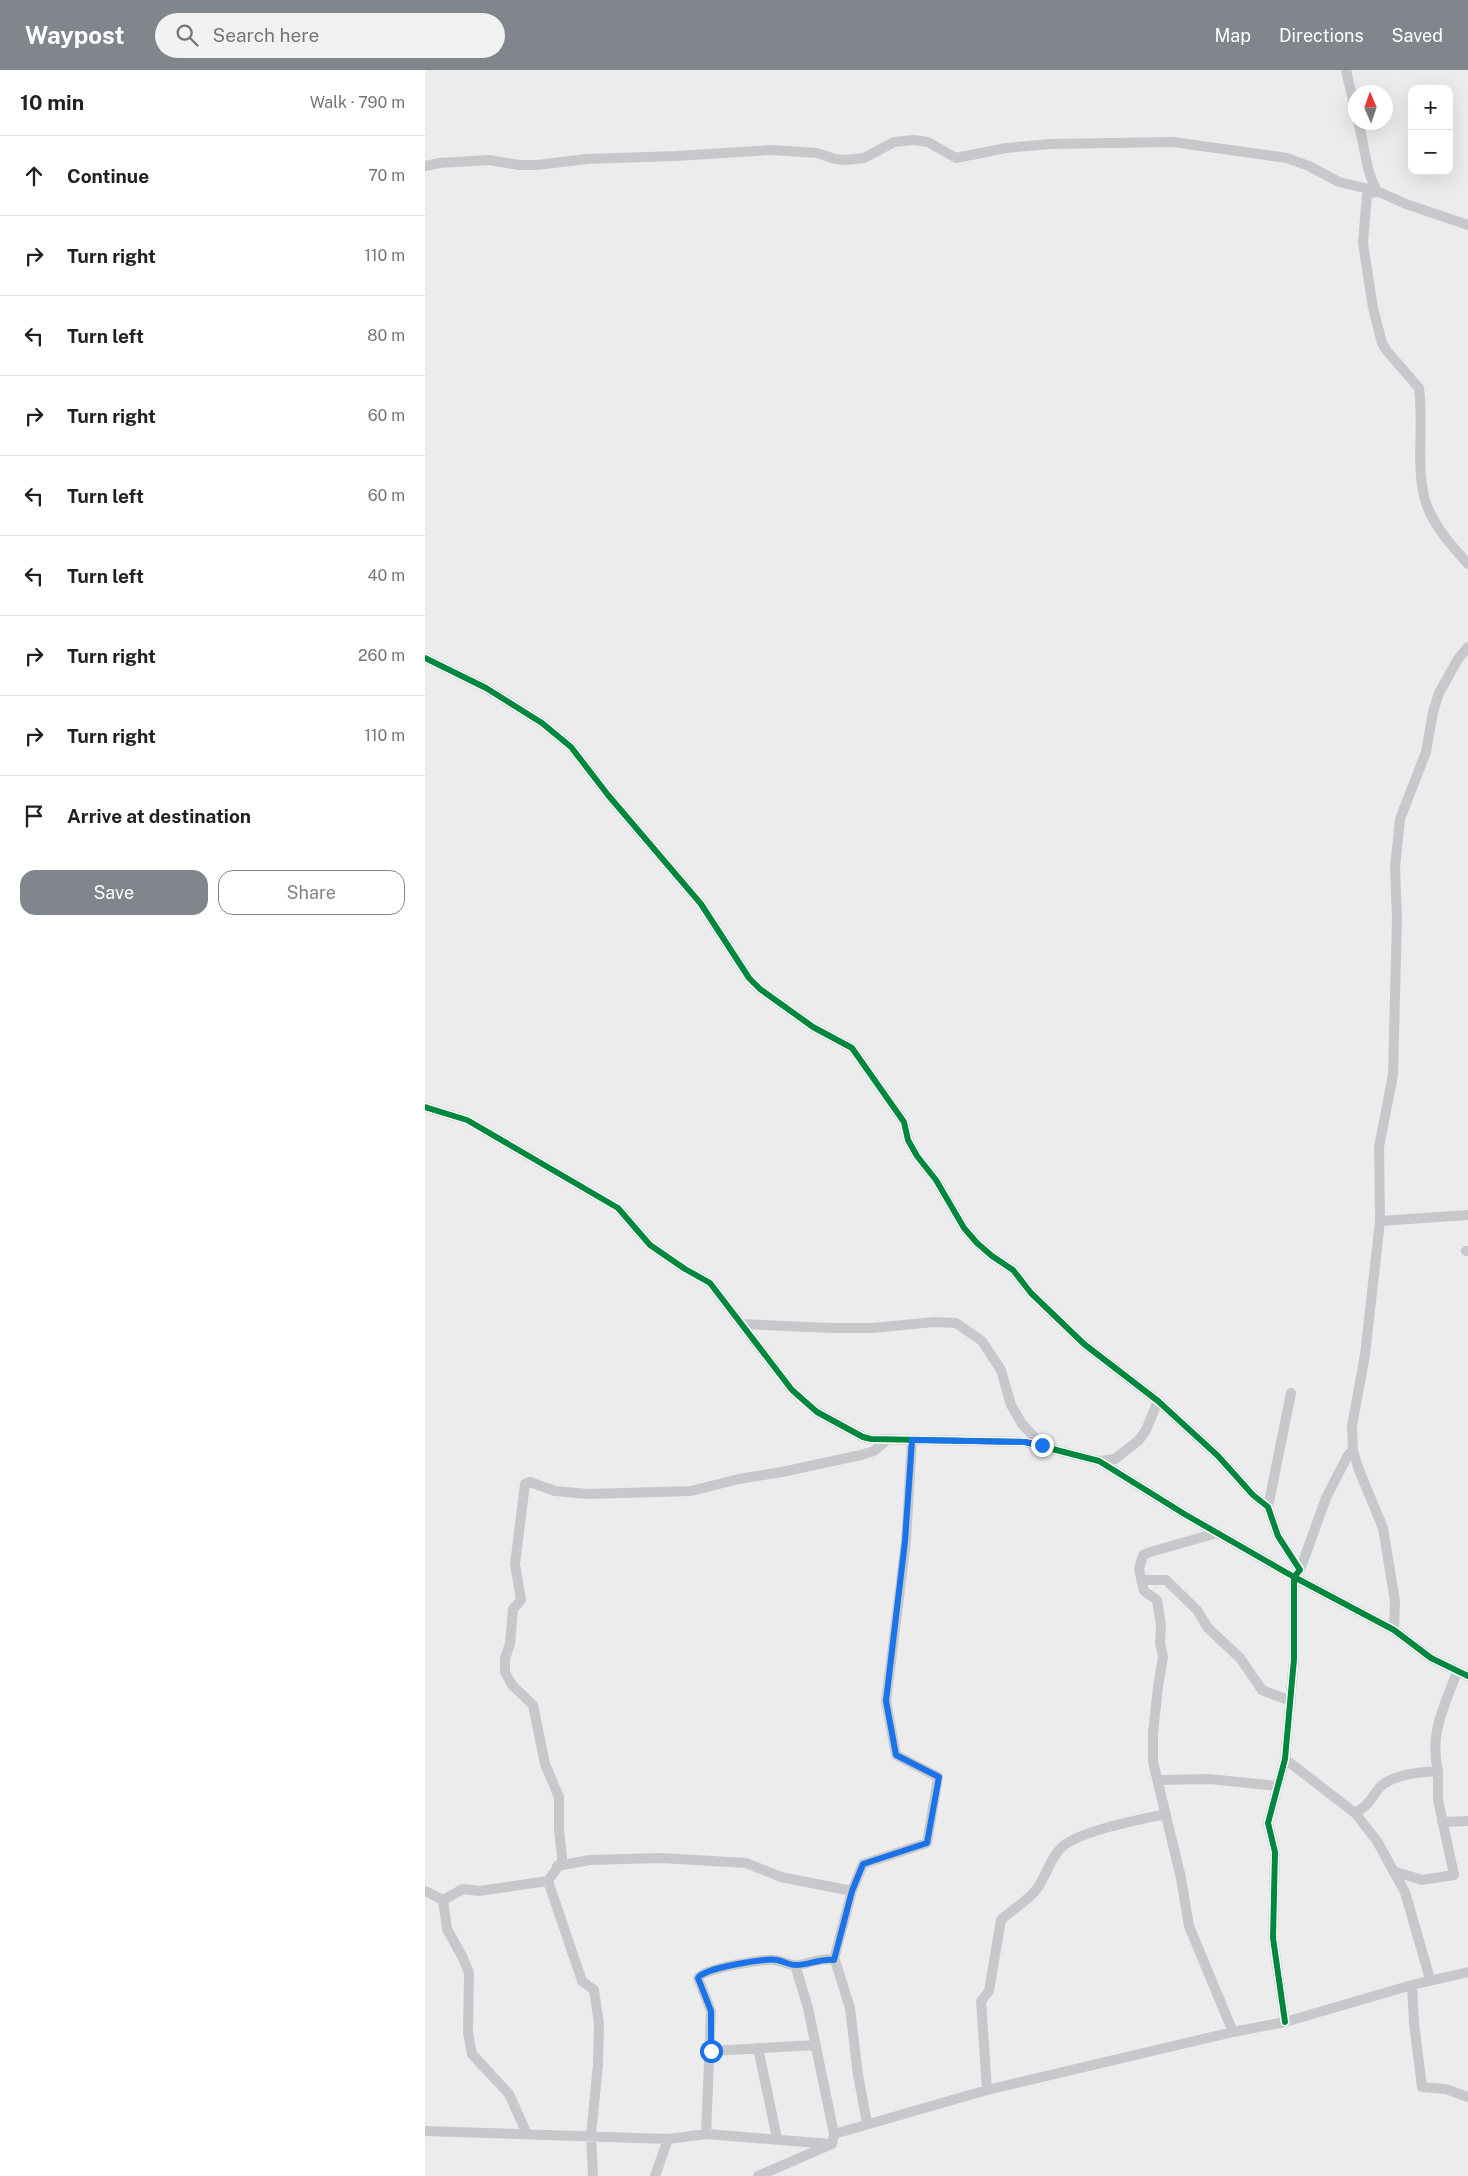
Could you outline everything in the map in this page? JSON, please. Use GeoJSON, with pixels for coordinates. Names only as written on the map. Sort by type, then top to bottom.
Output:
{"type":"FeatureCollection","features":[{"type":"Feature","properties":{"kind":"street"},"geometry":{"type":"LineString","coordinates":[[1346,70],[1349,85]]}},
{"type":"Feature","properties":{"kind":"street"},"geometry":{"type":"LineString","coordinates":[[1360,130],[1365,145],[1369,177],[1377,191]]}},
{"type":"Feature","properties":{"kind":"street"},"geometry":{"type":"LineString","coordinates":[[425,166],[439,163],[489,160],[519,165],[537,165],[587,159],[693,156],[771,150],[817,153],[845,160],[865,158],[894,142],[914,140],[928,142],[956,158],[998,149],[1050,144],[1173,142],[1287,158],[1309,166],[1339,182],[1377,191],[1415,207],[1468,225]]}},
{"type":"Feature","properties":{"kind":"street"},"geometry":{"type":"LineString","coordinates":[[1377,191],[1367,195],[1363,243],[1373,308],[1382,343],[1419,388],[1421,480],[1424,498],[1432,516],[1455,550],[1468,564]]}},
{"type":"Feature","properties":{"kind":"street"},"geometry":{"type":"LineString","coordinates":[[1393,1630],[1395,1601],[1383,1528],[1353,1451],[1352,1426],[1365,1355],[1380,1221],[1379,1147],[1393,1075],[1397,918],[1395,867],[1400,819],[1427,752],[1433,712],[1439,693],[1458,659],[1468,647]]}},
{"type":"Feature","properties":{"kind":"street"},"geometry":{"type":"LineString","coordinates":[[425,658],[486,688],[542,723],[571,747],[608,795],[701,904],[749,978],[760,989],[813,1027],[853,1048],[904,1122],[908,1140],[917,1156],[936,1180],[964,1228],[977,1243],[1013,1270],[1031,1293],[1084,1344],[1157,1401],[1218,1456],[1253,1495],[1268,1507]]}},
{"type":"Feature","properties":{"kind":"street"},"geometry":{"type":"LineString","coordinates":[[425,1107],[467,1120],[618,1208],[650,1245],[685,1269],[710,1283],[792,1390],[817,1412],[863,1437],[889,1440],[1025,1442],[1099,1461],[1217,1533],[1297,1574],[1393,1630],[1431,1658],[1468,1676]]}},
{"type":"Feature","properties":{"kind":"street"},"geometry":{"type":"LineString","coordinates":[[1380,1221],[1468,1215]]}},
{"type":"Feature","properties":{"kind":"street"},"geometry":{"type":"LineString","coordinates":[[742,1324],[871,1328],[934,1322],[956,1323],[982,1341],[1001,1370],[1011,1405],[1022,1424],[1042,1445]]}},
{"type":"Feature","properties":{"kind":"street"},"geometry":{"type":"LineString","coordinates":[[1291,1393],[1268,1507],[1278,1536],[1297,1574]]}},
{"type":"Feature","properties":{"kind":"street"},"geometry":{"type":"LineString","coordinates":[[1099,1461],[1115,1459],[1139,1440],[1146,1430],[1157,1401]]}},
{"type":"Feature","properties":{"kind":"street"},"geometry":{"type":"LineString","coordinates":[[443,1900],[463,1889],[479,1891],[548,1880],[562,1862],[558,1791],[545,1764],[533,1706],[512,1685],[505,1672],[505,1658],[510,1644],[513,1609],[521,1600],[515,1564],[525,1484],[530,1482],[555,1491],[588,1494],[691,1491],[739,1479],[861,1455],[874,1451],[889,1440]]}},
{"type":"Feature","properties":{"kind":"street"},"geometry":{"type":"LineString","coordinates":[[867,2123],[858,2075],[850,2008],[834,1960],[852,1891],[863,1864],[927,1843],[939,1777],[896,1755],[886,1701],[905,1541],[912,1440]]}},
{"type":"Feature","properties":{"kind":"street"},"geometry":{"type":"LineString","coordinates":[[1285,2022],[1273,1938],[1275,1852],[1268,1823],[1285,1759],[1294,1659],[1297,1574],[1326,1498],[1348,1455],[1353,1451]]}},
{"type":"Feature","properties":{"kind":"street"},"geometry":{"type":"LineString","coordinates":[[1217,1533],[1143,1555],[1139,1569],[1143,1591],[1157,1600],[1161,1625],[1160,1643],[1163,1657],[1157,1687],[1153,1733],[1153,1762],[1181,1878],[1189,1926],[1233,2032]]}},
{"type":"Feature","properties":{"kind":"street"},"geometry":{"type":"LineString","coordinates":[[1141,1580],[1166,1580],[1197,1610],[1208,1628],[1240,1658],[1262,1690],[1291,1702]]}},
{"type":"Feature","properties":{"kind":"street"},"geometry":{"type":"LineString","coordinates":[[1143,1591],[1166,1580]]}},
{"type":"Feature","properties":{"kind":"street"},"geometry":{"type":"LineString","coordinates":[[1396,1872],[1422,1880],[1454,1875],[1438,1800],[1436,1729],[1457,1672]]}},
{"type":"Feature","properties":{"kind":"street"},"geometry":{"type":"LineString","coordinates":[[1285,1759],[1355,1813],[1377,1841],[1396,1872],[1405,1892],[1431,1980]]}},
{"type":"Feature","properties":{"kind":"street"},"geometry":{"type":"LineString","coordinates":[[1355,1813],[1368,1806],[1380,1787],[1387,1783],[1409,1773],[1438,1771]]}},
{"type":"Feature","properties":{"kind":"street"},"geometry":{"type":"LineString","coordinates":[[1158,1780],[1209,1779],[1278,1786]]}},
{"type":"Feature","properties":{"kind":"street"},"geometry":{"type":"LineString","coordinates":[[987,2090],[981,2001],[989,1991],[1001,1920],[1035,1891],[1048,1865],[1062,1847],[1111,1826],[1166,1814]]}},
{"type":"Feature","properties":{"kind":"street"},"geometry":{"type":"LineString","coordinates":[[1442,1822],[1468,1821]]}},
{"type":"Feature","properties":{"kind":"street"},"geometry":{"type":"LineString","coordinates":[[557,1866],[590,1860],[661,1858],[746,1863],[781,1877],[852,1891]]}},
{"type":"Feature","properties":{"kind":"street"},"geometry":{"type":"LineString","coordinates":[[548,1880],[582,1981],[594,1990],[599,2024],[591,2135],[593,2176]]}},
{"type":"Feature","properties":{"kind":"street"},"geometry":{"type":"LineString","coordinates":[[425,1890],[443,1900]]}},
{"type":"Feature","properties":{"kind":"street"},"geometry":{"type":"LineString","coordinates":[[443,1900],[447,1930],[469,1973],[468,2033],[472,2054],[509,2094],[527,2134]]}},
{"type":"Feature","properties":{"kind":"street"},"geometry":{"type":"LineString","coordinates":[[706,2134],[711,2051],[711,2011],[698,1978],[700,1974],[713,1969],[766,1960],[777,1960],[795,1965],[828,1959],[834,1960]]}},
{"type":"Feature","properties":{"kind":"street"},"geometry":{"type":"LineString","coordinates":[[795,1965],[816,2045],[833,2139]]}},
{"type":"Feature","properties":{"kind":"street"},"geometry":{"type":"LineString","coordinates":[[758,2176],[867,2123],[987,2090],[1233,2032],[1285,2022],[1412,1984],[1468,1972]]}},
{"type":"Feature","properties":{"kind":"street"},"geometry":{"type":"LineString","coordinates":[[1412,1984],[1414,2023],[1422,2087],[1446,2089],[1468,2097]]}},
{"type":"Feature","properties":{"kind":"street"},"geometry":{"type":"LineString","coordinates":[[711,2051],[816,2045]]}},
{"type":"Feature","properties":{"kind":"street"},"geometry":{"type":"LineString","coordinates":[[758,2048],[777,2138]]}},
{"type":"Feature","properties":{"kind":"street"},"geometry":{"type":"LineString","coordinates":[[425,2131],[668,2139],[706,2134],[833,2139]]}},
{"type":"Feature","properties":{"kind":"street"},"geometry":{"type":"LineString","coordinates":[[655,2176],[668,2139]]}},
{"type":"Feature","properties":{"kind":"cycle path"},"geometry":{"type":"LineString","coordinates":[[425,658],[486,688],[542,723],[571,747],[608,795],[701,904],[749,978],[760,989],[813,1027],[852,1048],[904,1122],[908,1140],[917,1156],[936,1180],[964,1228],[977,1243],[1013,1270],[1031,1293],[1084,1344],[1158,1401],[1218,1456],[1253,1495],[1268,1507],[1278,1536],[1300,1570],[1294,1577],[1294,1659],[1285,1759],[1268,1823],[1275,1852],[1273,1938],[1285,2022]]}},
{"type":"Feature","properties":{"kind":"cycle path"},"geometry":{"type":"LineString","coordinates":[[425,1107],[467,1120],[618,1208],[650,1245],[685,1269],[710,1283],[792,1390],[817,1412],[863,1437],[871,1439],[1025,1442],[1099,1461],[1186,1515],[1294,1577],[1394,1630],[1431,1658],[1468,1676]]}},
{"type":"Feature","properties":{"kind":"route"},"geometry":{"type":"LineString","coordinates":[[711,2051],[711,2011],[698,1978],[700,1974],[713,1969],[766,1960],[777,1960],[795,1965],[828,1959],[834,1960],[852,1891],[863,1864],[927,1843],[939,1777],[896,1755],[886,1701],[905,1541],[912,1440],[1025,1442],[1042,1445]]}}]}
